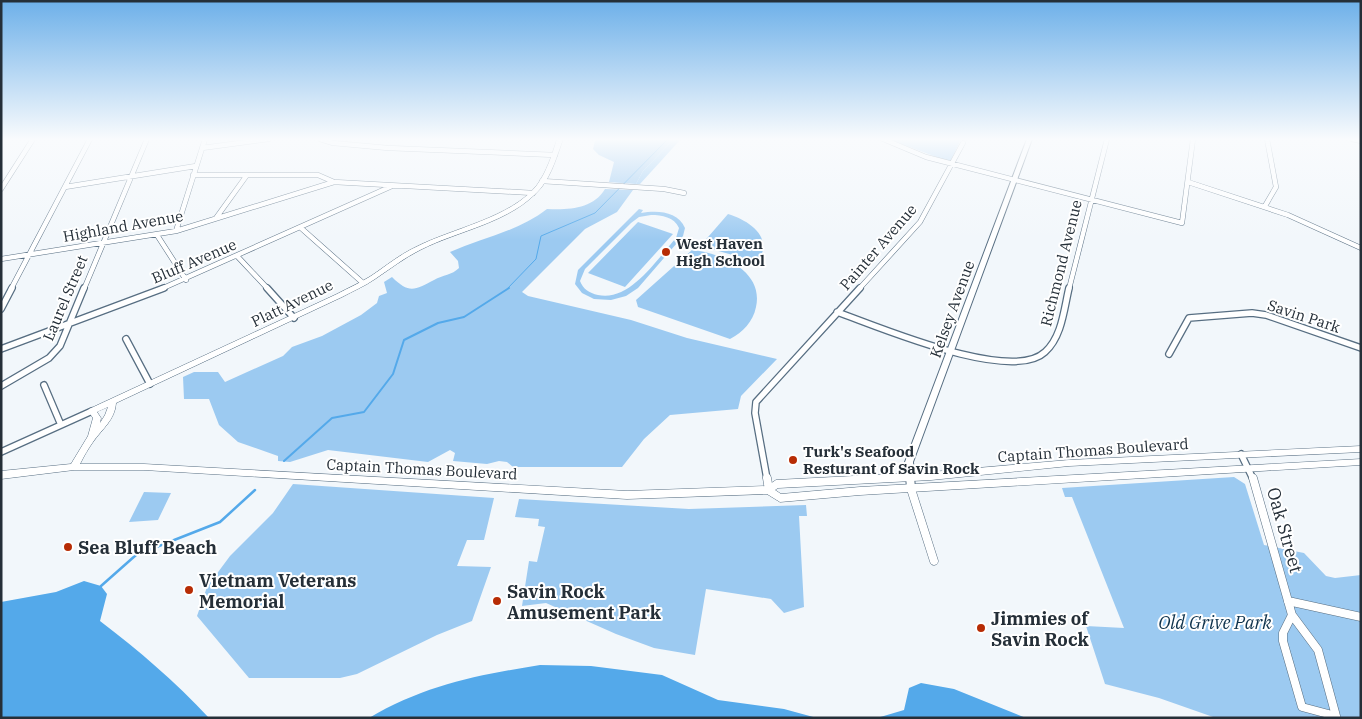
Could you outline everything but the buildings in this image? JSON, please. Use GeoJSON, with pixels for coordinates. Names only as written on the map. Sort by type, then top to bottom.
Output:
{"type":"FeatureCollection","features":[{"type":"Feature","properties":{"kind":"main road","name":"Platt Avenue"},"geometry":{"type":"LineString","coordinates":[[92,411],[294,318],[363,283],[418,248],[508,213],[523,204],[542,181],[546,173]]}},
{"type":"Feature","properties":{"kind":"main road"},"geometry":{"type":"LineString","coordinates":[[92,436],[101,429],[109,415],[112,402]]}},
{"type":"Feature","properties":{"kind":"main road"},"geometry":{"type":"LineString","coordinates":[[74,468],[92,436],[97,420],[92,411]]}},
{"type":"Feature","properties":{"kind":"main road","name":"Captain Thomas Boulevard"},"geometry":{"type":"LineString","coordinates":[[769,490],[776,484],[909,476],[1069,463],[1361,449]]}},
{"type":"Feature","properties":{"kind":"main road","name":"Captain Thomas Boulevard"},"geometry":{"type":"LineString","coordinates":[[1,475],[117,466],[181,468],[627,495],[769,490],[780,498],[1361,462]]}},
{"type":"Feature","properties":{"kind":"street"},"geometry":{"type":"LineString","coordinates":[[1,189],[12,173]]}},
{"type":"Feature","properties":{"kind":"street"},"geometry":{"type":"LineString","coordinates":[[1,309],[73,173]]}},
{"type":"Feature","properties":{"kind":"street","name":"Laurel Street"},"geometry":{"type":"LineString","coordinates":[[1,386],[55,353],[60,346],[133,173]]}},
{"type":"Feature","properties":{"kind":"street"},"geometry":{"type":"LineString","coordinates":[[65,187],[154,173]]}},
{"type":"Feature","properties":{"kind":"street","name":"Painter Avenue"},"geometry":{"type":"LineString","coordinates":[[769,490],[756,413],[756,402],[920,222],[947,173]]}},
{"type":"Feature","properties":{"kind":"street"},"geometry":{"type":"LineString","coordinates":[[987,173],[1182,223],[1189,173]]}},
{"type":"Feature","properties":{"kind":"street","name":"Kelsey Avenue"},"geometry":{"type":"LineString","coordinates":[[911,489],[909,462],[1016,173]]}},
{"type":"Feature","properties":{"kind":"street","name":"Richmond Avenue"},"geometry":{"type":"LineString","coordinates":[[837,312],[949,350],[981,358],[1012,361],[1034,358],[1048,349],[1058,332],[1070,290],[1098,173]]}},
{"type":"Feature","properties":{"kind":"street"},"geometry":{"type":"LineString","coordinates":[[1265,206],[1276,187],[1273,173]]}},
{"type":"Feature","properties":{"kind":"street"},"geometry":{"type":"LineString","coordinates":[[176,231],[193,175],[318,175],[334,182],[533,193]]}},
{"type":"Feature","properties":{"kind":"street"},"geometry":{"type":"LineString","coordinates":[[216,218],[247,175]]}},
{"type":"Feature","properties":{"kind":"street"},"geometry":{"type":"LineString","coordinates":[[542,181],[635,187],[684,193]]}},
{"type":"Feature","properties":{"kind":"street","name":"Highland Avenue"},"geometry":{"type":"LineString","coordinates":[[1,259],[176,231],[334,182]]}},
{"type":"Feature","properties":{"kind":"street"},"geometry":{"type":"LineString","coordinates":[[1188,182],[1265,206],[1361,248]]}},
{"type":"Feature","properties":{"kind":"street","name":"Bluff Avenue"},"geometry":{"type":"LineString","coordinates":[[1,349],[186,280],[392,186]]}},
{"type":"Feature","properties":{"kind":"street"},"geometry":{"type":"LineString","coordinates":[[301,228],[363,283]]}},
{"type":"Feature","properties":{"kind":"street"},"geometry":{"type":"LineString","coordinates":[[157,235],[186,280]]}},
{"type":"Feature","properties":{"kind":"street"},"geometry":{"type":"LineString","coordinates":[[238,257],[294,318]]}},
{"type":"Feature","properties":{"kind":"street","name":"Savin Park"},"geometry":{"type":"LineString","coordinates":[[1169,354],[1181,329],[1190,318],[1252,313],[1280,319],[1361,348]]}},
{"type":"Feature","properties":{"kind":"street"},"geometry":{"type":"LineString","coordinates":[[126,339],[150,384]]}},
{"type":"Feature","properties":{"kind":"street"},"geometry":{"type":"LineString","coordinates":[[44,385],[61,425]]}},
{"type":"Feature","properties":{"kind":"street","name":"Platt Avenue"},"geometry":{"type":"LineString","coordinates":[[1,452],[92,411]]}},
{"type":"Feature","properties":{"kind":"street","name":"Oak Street"},"geometry":{"type":"LineString","coordinates":[[1241,454],[1248,468],[1292,616],[1312,639],[1318,650],[1336,716],[1302,707],[1283,641],[1283,633],[1292,616]]}},
{"type":"Feature","properties":{"kind":"street"},"geometry":{"type":"LineString","coordinates":[[911,489],[934,561]]}},
{"type":"Feature","properties":{"kind":"street"},"geometry":{"type":"LineString","coordinates":[[1288,601],[1361,617]]}},
{"type":"Feature","properties":{"kind":"green space"},"geometry":{"type":"Polygon","coordinates":[[[611,173],[642,173],[636,184],[609,182],[611,173]]]}},
{"type":"Feature","properties":{"kind":"green space"},"geometry":{"type":"Polygon","coordinates":[[[605,189],[633,190],[617,212],[585,229],[522,292],[528,296],[631,320],[687,338],[777,359],[741,396],[738,409],[670,415],[644,439],[622,467],[513,467],[507,462],[499,461],[487,464],[453,461],[455,453],[450,450],[428,462],[328,450],[290,462],[278,461],[278,456],[238,442],[219,425],[209,399],[184,399],[183,377],[194,372],[218,372],[225,382],[283,356],[292,347],[322,336],[361,315],[377,303],[379,296],[387,293],[384,282],[392,277],[408,288],[412,289],[422,286],[459,268],[458,261],[450,252],[512,229],[547,209],[580,207],[594,201],[605,189]]]}},
{"type":"Feature","properties":{"kind":"green space"},"geometry":{"type":"Polygon","coordinates":[[[639,209],[643,210],[641,213],[660,212],[672,215],[682,222],[685,228],[683,236],[638,288],[626,296],[611,300],[594,299],[582,293],[575,284],[578,270],[639,209]],[[663,216],[639,217],[631,223],[585,269],[580,281],[589,292],[598,295],[610,295],[632,286],[676,238],[679,228],[674,221],[663,216]]]}},
{"type":"Feature","properties":{"kind":"green space"},"geometry":{"type":"Polygon","coordinates":[[[728,214],[744,221],[757,231],[763,245],[758,262],[704,247],[702,244],[728,214]]]}},
{"type":"Feature","properties":{"kind":"green space"},"geometry":{"type":"Polygon","coordinates":[[[638,222],[673,234],[625,287],[588,273],[638,222]]]}},
{"type":"Feature","properties":{"kind":"green space"},"geometry":{"type":"Polygon","coordinates":[[[692,250],[715,255],[727,260],[738,266],[753,283],[757,294],[756,307],[750,322],[743,330],[730,339],[638,307],[636,300],[692,250]]]}},
{"type":"Feature","properties":{"kind":"green space","name":"Old Grive Park"},"geometry":{"type":"Polygon","coordinates":[[[1234,477],[1245,484],[1264,545],[1304,553],[1326,576],[1335,578],[1361,575],[1361,718],[1216,718],[1159,698],[1105,684],[1086,626],[1124,628],[1072,497],[1065,497],[1062,488],[1234,477]]]}},
{"type":"Feature","properties":{"kind":"green space"},"geometry":{"type":"Polygon","coordinates":[[[293,484],[494,498],[484,540],[467,540],[457,566],[491,567],[472,621],[437,635],[357,674],[340,678],[249,678],[197,616],[207,587],[230,556],[273,513],[293,484]]]}},
{"type":"Feature","properties":{"kind":"green space"},"geometry":{"type":"Polygon","coordinates":[[[144,492],[171,493],[158,520],[129,522],[144,492]]]}},
{"type":"Feature","properties":{"kind":"green space"},"geometry":{"type":"Polygon","coordinates":[[[519,499],[689,509],[806,505],[807,516],[799,516],[804,607],[784,613],[771,599],[706,589],[695,655],[654,648],[616,634],[546,603],[522,606],[529,561],[537,562],[545,527],[538,526],[539,519],[515,517],[519,499]]]}},
{"type":"Feature","properties":{"kind":"shaded area"},"geometry":{"type":"Polygon","coordinates":[[[642,173],[650,173],[640,184],[636,184],[642,173]]]}},
{"type":"Feature","properties":{"kind":"shaded area"},"geometry":{"type":"Polygon","coordinates":[[[84,581],[101,586],[107,594],[100,621],[183,691],[209,718],[1,718],[1,602],[56,592],[84,581]]]}},
{"type":"Feature","properties":{"kind":"shaded area"},"geometry":{"type":"Polygon","coordinates":[[[540,665],[591,666],[662,675],[718,700],[784,709],[817,718],[369,718],[431,689],[473,677],[540,665]]]}},
{"type":"Feature","properties":{"kind":"shaded area"},"geometry":{"type":"Polygon","coordinates":[[[921,683],[954,689],[1026,718],[877,718],[904,710],[909,688],[921,683]]]}},
{"type":"Feature","properties":{"kind":"waterway"},"geometry":{"type":"LineString","coordinates":[[507,289],[536,259],[541,236],[595,213],[635,173]]}},
{"type":"Feature","properties":{"kind":"waterway"},"geometry":{"type":"LineString","coordinates":[[284,461],[332,418],[364,412],[393,374],[404,340],[438,323],[464,317],[509,288]]}},
{"type":"Feature","properties":{"kind":"waterway"},"geometry":{"type":"LineString","coordinates":[[101,586],[136,555],[220,522],[255,490]]}},
{"type":"Feature","properties":{"kind":"place","name":"West Haven High School"},"geometry":{"type":"Point","coordinates":[666,252]}},
{"type":"Feature","properties":{"kind":"place","name":"Turk's Seafood Resturant of Savin Rock"},"geometry":{"type":"Point","coordinates":[793,460]}},
{"type":"Feature","properties":{"kind":"place","name":"Sea Bluff Beach"},"geometry":{"type":"Point","coordinates":[68,547]}},
{"type":"Feature","properties":{"kind":"place","name":"Vietnam Veterans Memorial"},"geometry":{"type":"Point","coordinates":[189,590]}},
{"type":"Feature","properties":{"kind":"place","name":"Savin Rock Amusement Park"},"geometry":{"type":"Point","coordinates":[497,601]}},
{"type":"Feature","properties":{"kind":"place","name":"Jimmies of Savin Rock"},"geometry":{"type":"Point","coordinates":[981,628]}}]}
